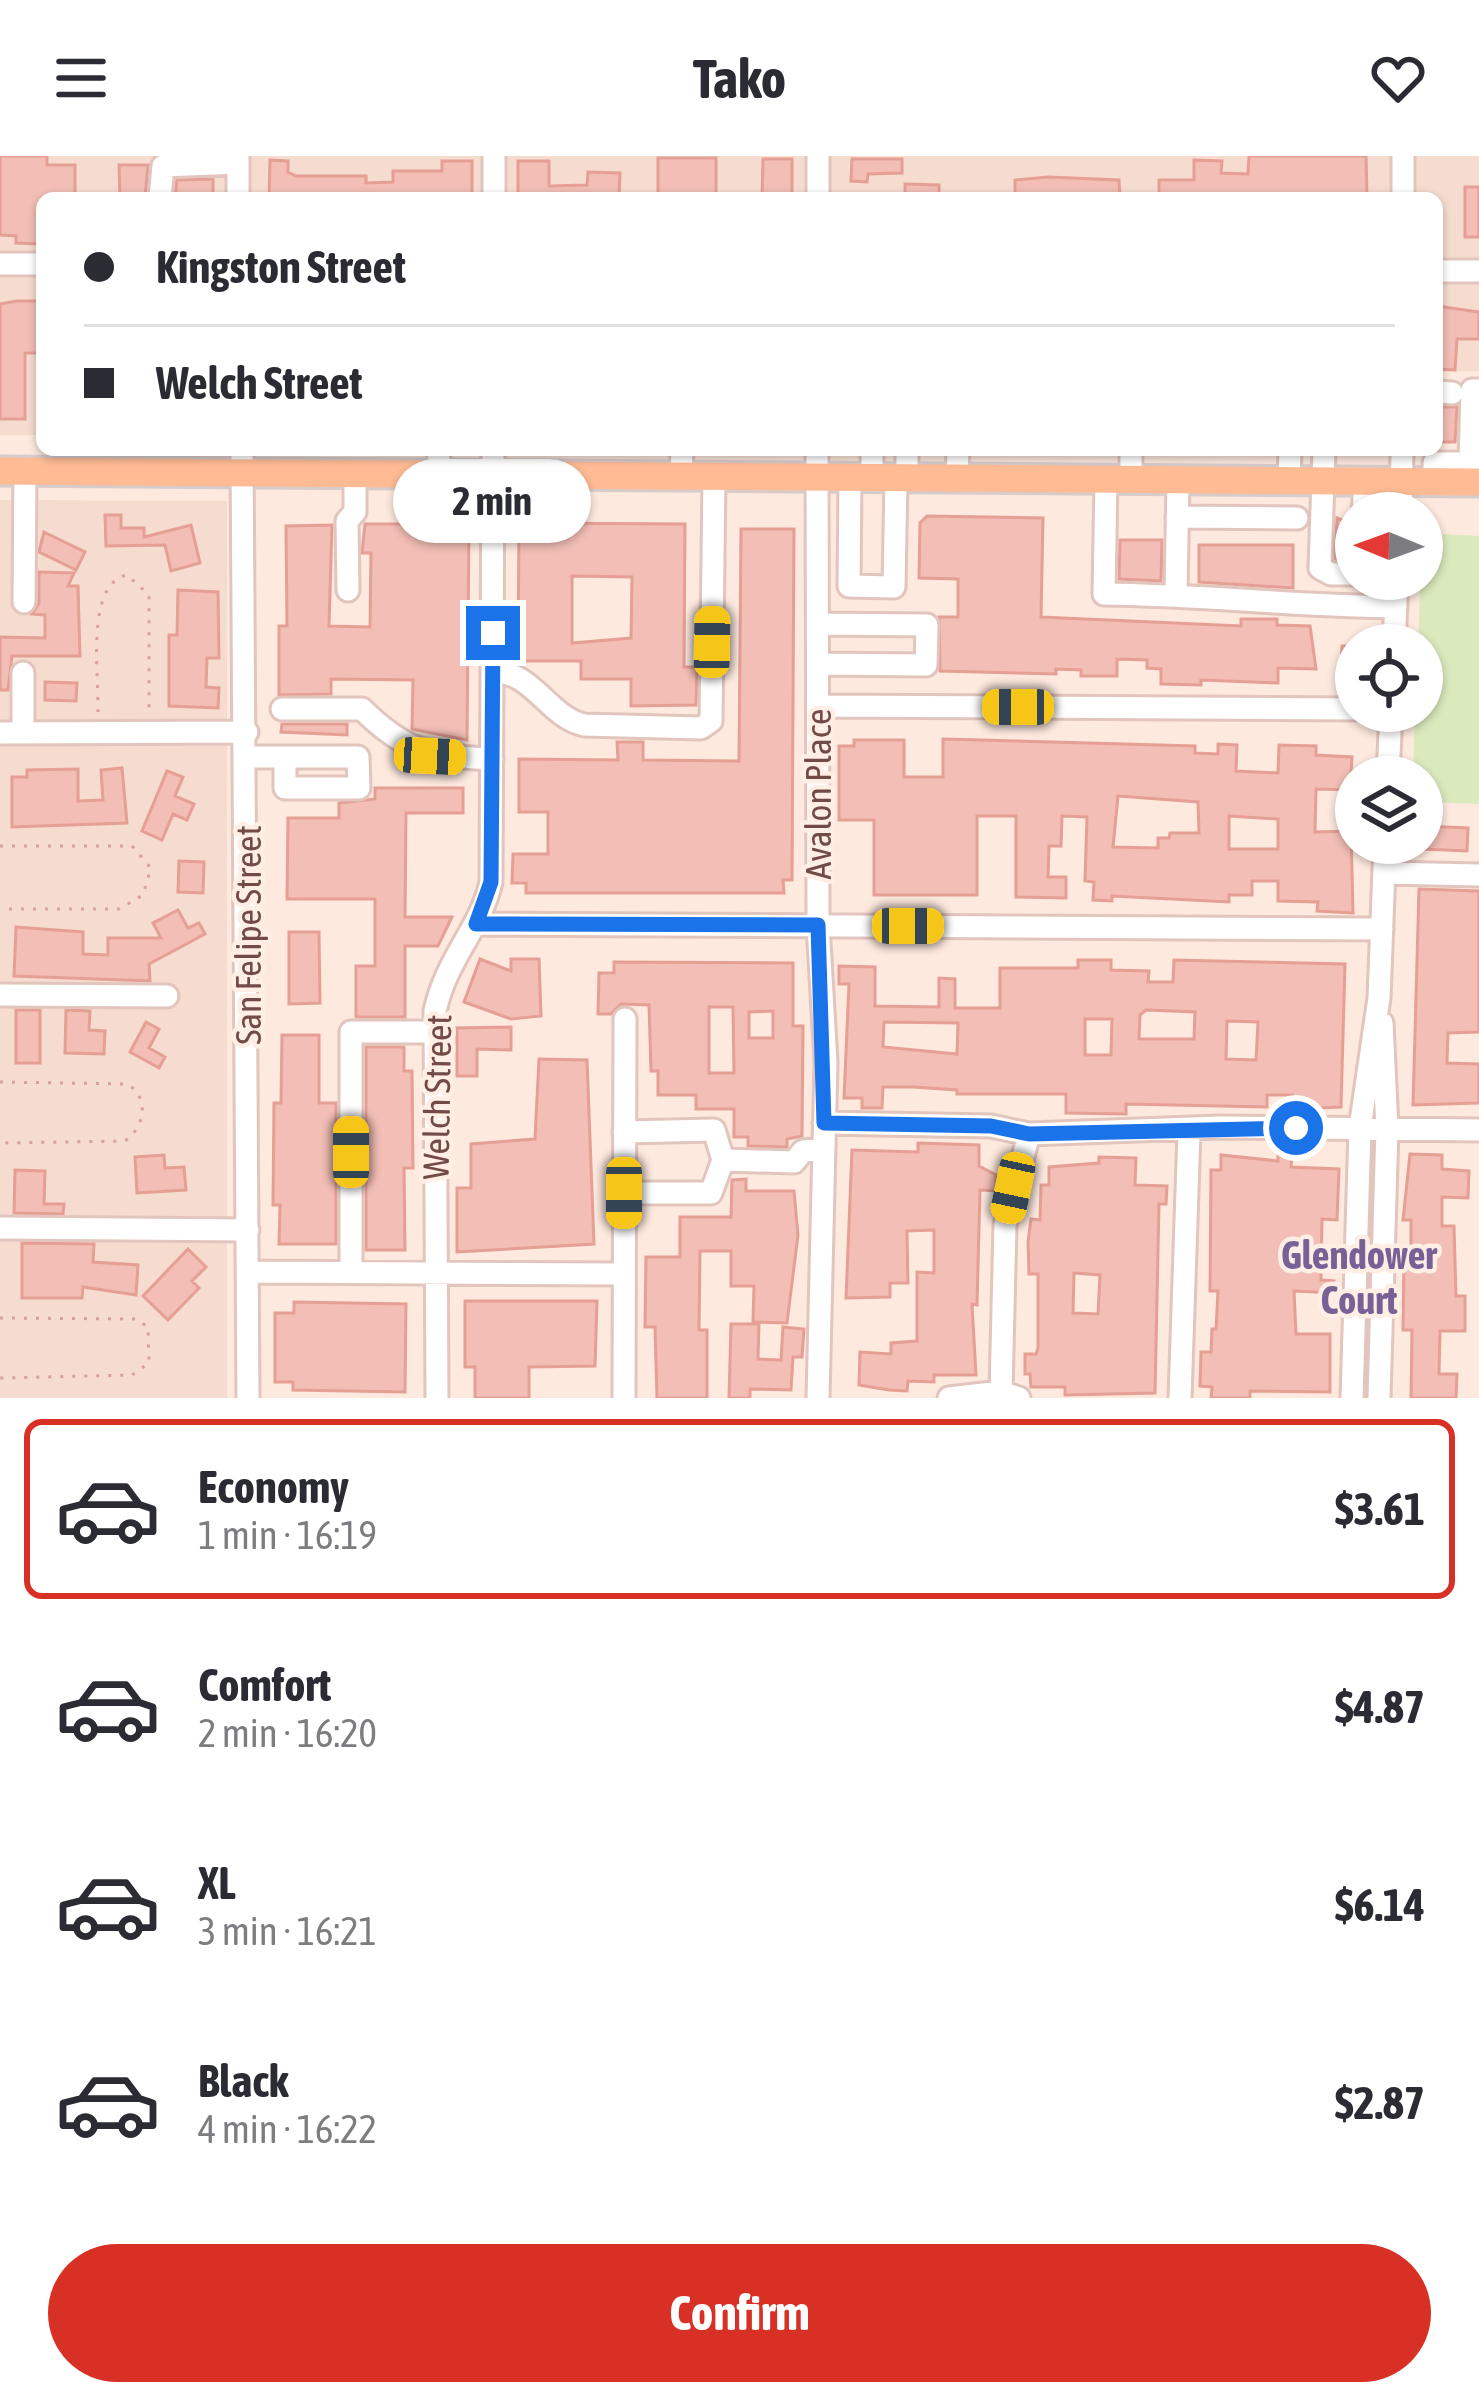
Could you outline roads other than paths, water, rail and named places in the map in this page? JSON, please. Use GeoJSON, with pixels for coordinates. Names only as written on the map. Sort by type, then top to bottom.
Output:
{"type":"FeatureCollection","features":[{"type":"Feature","properties":{"kind":"main road"},"geometry":{"type":"LineString","coordinates":[[12,471],[176,461],[243,461],[355,473],[438,462],[681,463],[714,476],[817,464],[884,468],[958,464],[1118,479],[1434,482],[1476,470]]}},
{"type":"Feature","properties":{"kind":"street"},"geometry":{"type":"LineString","coordinates":[[494,156],[494,192]]}},
{"type":"Feature","properties":{"kind":"street"},"geometry":{"type":"LineString","coordinates":[[818,156],[818,192]]}},
{"type":"Feature","properties":{"kind":"street"},"geometry":{"type":"LineString","coordinates":[[1403,156],[1403,192]]}},
{"type":"Feature","properties":{"kind":"street"},"geometry":{"type":"LineString","coordinates":[[161,192],[163,166],[238,160],[238,192]]}},
{"type":"Feature","properties":{"kind":"street"},"geometry":{"type":"LineString","coordinates":[[0,264],[36,264]]}},
{"type":"Feature","properties":{"kind":"street"},"geometry":{"type":"LineString","coordinates":[[1443,271],[1479,272]]}},
{"type":"Feature","properties":{"kind":"street"},"geometry":{"type":"LineString","coordinates":[[1476,470],[1470,405],[1472,390],[1479,390]]}},
{"type":"Feature","properties":{"kind":"street"},"geometry":{"type":"LineString","coordinates":[[1128,456],[1118,479],[1104,594],[1176,595],[1274,606],[1396,607]]}},
{"type":"Feature","properties":{"kind":"street"},"geometry":{"type":"LineString","coordinates":[[1289,481],[1290,456]]}},
{"type":"Feature","properties":{"kind":"street"},"geometry":{"type":"LineString","coordinates":[[1324,456],[1320,568],[1335,574]]}},
{"type":"Feature","properties":{"kind":"street"},"geometry":{"type":"LineString","coordinates":[[1402,456],[1402,492]]}},
{"type":"Feature","properties":{"kind":"street","name":"San Felipe Street"},"geometry":{"type":"LineString","coordinates":[[243,461],[248,1398]]}},
{"type":"Feature","properties":{"kind":"street","name":"Welch Street"},"geometry":{"type":"LineString","coordinates":[[437,1398],[434,1032],[447,970],[476,924],[491,882],[493,462]]}},
{"type":"Feature","properties":{"kind":"street","name":"Avalon Place"},"geometry":{"type":"LineString","coordinates":[[817,464],[818,925],[824,1123],[818,1398]]}},
{"type":"Feature","properties":{"kind":"street"},"geometry":{"type":"LineString","coordinates":[[12,471],[24,602]]}},
{"type":"Feature","properties":{"kind":"street"},"geometry":{"type":"LineString","coordinates":[[347,590],[347,521],[355,512],[355,473]]}},
{"type":"Feature","properties":{"kind":"street"},"geometry":{"type":"LineString","coordinates":[[493,672],[518,674],[554,710],[584,725],[701,728],[711,722],[714,476]]}},
{"type":"Feature","properties":{"kind":"street"},"geometry":{"type":"LineString","coordinates":[[1176,595],[1178,480]]}},
{"type":"Feature","properties":{"kind":"street"},"geometry":{"type":"LineString","coordinates":[[1258,518],[1259,481]]}},
{"type":"Feature","properties":{"kind":"street"},"geometry":{"type":"LineString","coordinates":[[1364,481],[1364,492]]}},
{"type":"Feature","properties":{"kind":"street"},"geometry":{"type":"LineString","coordinates":[[1177,517],[1298,518]]}},
{"type":"Feature","properties":{"kind":"street"},"geometry":{"type":"LineString","coordinates":[[1395,624],[1396,600]]}},
{"type":"Feature","properties":{"kind":"street"},"geometry":{"type":"LineString","coordinates":[[818,624],[927,625],[926,665],[818,664]]}},
{"type":"Feature","properties":{"kind":"street"},"geometry":{"type":"LineString","coordinates":[[23,673],[11,733],[248,732]]}},
{"type":"Feature","properties":{"kind":"street"},"geometry":{"type":"LineString","coordinates":[[818,706],[1335,709]]}},
{"type":"Feature","properties":{"kind":"street"},"geometry":{"type":"LineString","coordinates":[[282,709],[362,709],[390,737],[430,756],[492,759]]}},
{"type":"Feature","properties":{"kind":"street"},"geometry":{"type":"LineString","coordinates":[[248,757],[285,757]]}},
{"type":"Feature","properties":{"kind":"street"},"geometry":{"type":"LineString","coordinates":[[1352,1398],[1360,1128],[1379,998],[1384,864]]}},
{"type":"Feature","properties":{"kind":"street"},"geometry":{"type":"LineString","coordinates":[[1384,873],[1479,875]]}},
{"type":"Feature","properties":{"kind":"street"},"geometry":{"type":"LineString","coordinates":[[476,924],[1382,929]]}},
{"type":"Feature","properties":{"kind":"street"},"geometry":{"type":"LineString","coordinates":[[0,995],[167,995]]}},
{"type":"Feature","properties":{"kind":"street"},"geometry":{"type":"LineString","coordinates":[[1379,998],[1387,1129],[1379,1398]]}},
{"type":"Feature","properties":{"kind":"street"},"geometry":{"type":"LineString","coordinates":[[625,1019],[625,1398]]}},
{"type":"Feature","properties":{"kind":"street"},"geometry":{"type":"LineString","coordinates":[[351,1273],[351,1031],[434,1032]]}},
{"type":"Feature","properties":{"kind":"street"},"geometry":{"type":"LineString","coordinates":[[824,1123],[991,1126],[1029,1134],[1479,1130]]}},
{"type":"Feature","properties":{"kind":"street"},"geometry":{"type":"LineString","coordinates":[[624,1132],[714,1130],[723,1160],[711,1193],[624,1193]]}},
{"type":"Feature","properties":{"kind":"street"},"geometry":{"type":"LineString","coordinates":[[1180,1398],[1189,1132]]}},
{"type":"Feature","properties":{"kind":"street"},"geometry":{"type":"LineString","coordinates":[[949,1398],[1010,1395],[1005,1226],[1029,1134]]}},
{"type":"Feature","properties":{"kind":"street"},"geometry":{"type":"LineString","coordinates":[[723,1160],[794,1162],[803,1150],[824,1150]]}},
{"type":"Feature","properties":{"kind":"street"},"geometry":{"type":"LineString","coordinates":[[0,1228],[248,1230]]}},
{"type":"Feature","properties":{"kind":"street"},"geometry":{"type":"LineString","coordinates":[[248,1272],[623,1274]]}},
{"type":"Feature","properties":{"kind":"district","name":"Glendower Court"},"geometry":{"type":"Point","coordinates":[1359,1278]}}]}
